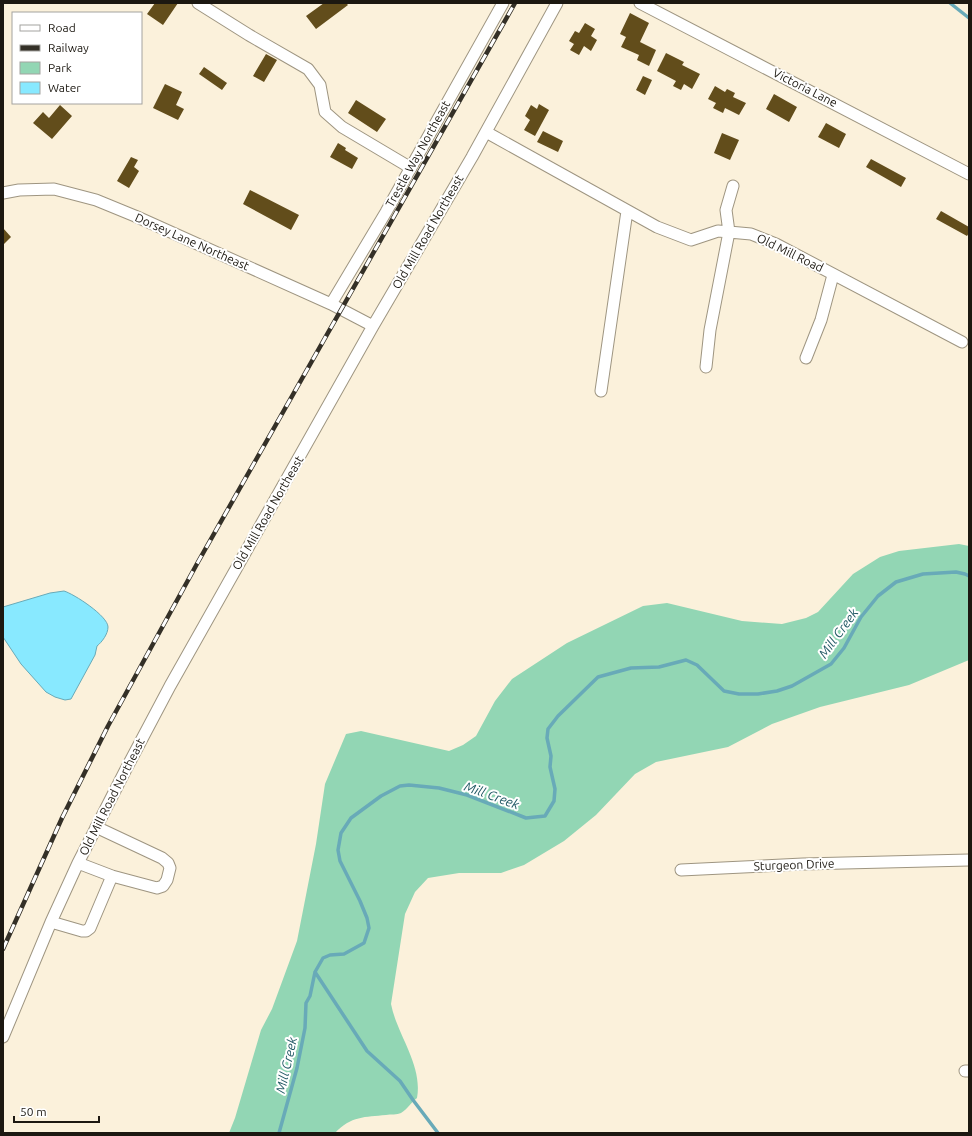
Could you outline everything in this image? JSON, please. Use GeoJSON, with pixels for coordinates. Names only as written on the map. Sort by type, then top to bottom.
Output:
{"type":"FeatureCollection","features":[{"type":"Feature","properties":{"kind":"street"},"geometry":{"type":"LineString","coordinates":[[198,3],[249,35],[308,69],[320,85],[324,112],[342,127],[411,168]]}},
{"type":"Feature","properties":{"kind":"street","name":"Trestle Way Northeast"},"geometry":{"type":"LineString","coordinates":[[331,304],[411,168],[503,3]]}},
{"type":"Feature","properties":{"kind":"street","name":"Old Mill Road Northeast"},"geometry":{"type":"LineString","coordinates":[[3,1036],[51,922],[78,863],[170,686],[373,326],[486,132],[557,3]]}},
{"type":"Feature","properties":{"kind":"street","name":"Victoria Lane"},"geometry":{"type":"LineString","coordinates":[[640,3],[969,174]]}},
{"type":"Feature","properties":{"kind":"street","name":"Old Mill Road"},"geometry":{"type":"LineString","coordinates":[[486,132],[657,227],[691,240],[718,231],[751,234],[776,244],[962,342]]}},
{"type":"Feature","properties":{"kind":"street"},"geometry":{"type":"LineString","coordinates":[[706,367],[710,330],[729,232],[726,210],[733,186]]}},
{"type":"Feature","properties":{"kind":"street","name":"Dorsey Lane Northeast"},"geometry":{"type":"LineString","coordinates":[[3,193],[19,190],[54,189],[96,200],[331,304],[373,326]]}},
{"type":"Feature","properties":{"kind":"street"},"geometry":{"type":"LineString","coordinates":[[601,392],[627,210]]}},
{"type":"Feature","properties":{"kind":"street"},"geometry":{"type":"LineString","coordinates":[[806,358],[821,320],[833,275]]}},
{"type":"Feature","properties":{"kind":"street"},"geometry":{"type":"LineString","coordinates":[[78,863],[112,876],[157,888],[163,886],[167,880],[170,868],[168,863],[162,858],[96,827]]}},
{"type":"Feature","properties":{"kind":"street","name":"Sturgeon Drive"},"geometry":{"type":"LineString","coordinates":[[681,870],[969,860]]}},
{"type":"Feature","properties":{"kind":"street"},"geometry":{"type":"LineString","coordinates":[[51,922],[86,931],[90,928],[112,876]]}},
{"type":"Feature","properties":{"kind":"green space"},"geometry":{"type":"Polygon","coordinates":[[[959,544],[969,546],[969,660],[909,685],[820,707],[772,724],[728,747],[656,762],[635,774],[596,815],[564,841],[524,865],[501,873],[459,873],[428,878],[415,892],[405,914],[391,1004],[398,1027],[413,1062],[418,1086],[417,1098],[406,1110],[401,1113],[359,1118],[347,1123],[335,1133],[229,1133],[235,1118],[261,1030],[272,1009],[297,941],[316,844],[325,784],[346,734],[361,731],[449,751],[463,745],[476,736],[495,701],[512,679],[567,643],[643,606],[667,603],[742,621],[782,624],[806,618],[818,612],[853,574],[880,557],[899,551],[959,544]]]}},
{"type":"Feature","properties":{"kind":"water"},"geometry":{"type":"Polygon","coordinates":[[[64,591],[75,596],[97,612],[107,622],[108,627],[106,635],[97,646],[95,655],[71,699],[65,700],[46,692],[21,664],[3,637],[3,607],[50,593],[64,591]]]}},
{"type":"Feature","properties":{"kind":"building"},"geometry":{"type":"Polygon","coordinates":[[[155,3],[178,3],[163,25],[147,14],[155,3]]]}},
{"type":"Feature","properties":{"kind":"building"},"geometry":{"type":"Polygon","coordinates":[[[324,3],[346,3],[348,5],[316,29],[306,16],[324,3]]]}},
{"type":"Feature","properties":{"kind":"building"},"geometry":{"type":"Polygon","coordinates":[[[630,13],[649,23],[640,42],[656,50],[649,66],[637,60],[639,55],[621,47],[626,37],[620,34],[630,13]]]}},
{"type":"Feature","properties":{"kind":"building"},"geometry":{"type":"Polygon","coordinates":[[[585,23],[595,29],[591,36],[597,40],[591,51],[584,46],[579,55],[570,50],[574,44],[569,41],[575,31],[579,33],[585,23]]]}},
{"type":"Feature","properties":{"kind":"building"},"geometry":{"type":"Polygon","coordinates":[[[666,53],[684,62],[682,65],[700,74],[692,89],[684,84],[681,90],[673,86],[676,81],[657,71],[666,53]]]}},
{"type":"Feature","properties":{"kind":"building"},"geometry":{"type":"Polygon","coordinates":[[[266,54],[277,60],[264,82],[253,76],[266,54]]]}},
{"type":"Feature","properties":{"kind":"building"},"geometry":{"type":"Polygon","coordinates":[[[204,67],[227,83],[222,90],[199,74],[204,67]]]}},
{"type":"Feature","properties":{"kind":"building"},"geometry":{"type":"Polygon","coordinates":[[[643,76],[652,80],[645,95],[636,90],[643,76]]]}},
{"type":"Feature","properties":{"kind":"building"},"geometry":{"type":"Polygon","coordinates":[[[165,84],[182,92],[176,105],[184,109],[178,120],[153,108],[165,84]]]}},
{"type":"Feature","properties":{"kind":"building"},"geometry":{"type":"Polygon","coordinates":[[[715,86],[725,92],[727,89],[735,93],[733,97],[746,103],[739,115],[725,108],[723,113],[713,108],[716,103],[708,99],[715,86]]]}},
{"type":"Feature","properties":{"kind":"building"},"geometry":{"type":"Polygon","coordinates":[[[774,94],[797,107],[789,122],[766,109],[774,94]]]}},
{"type":"Feature","properties":{"kind":"building"},"geometry":{"type":"Polygon","coordinates":[[[356,100],[386,119],[377,132],[348,113],[356,100]]]}},
{"type":"Feature","properties":{"kind":"building"},"geometry":{"type":"Polygon","coordinates":[[[539,104],[549,110],[535,136],[524,130],[530,120],[525,116],[531,105],[537,109],[539,104]]]}},
{"type":"Feature","properties":{"kind":"building"},"geometry":{"type":"Polygon","coordinates":[[[60,105],[72,116],[52,139],[33,123],[43,112],[49,118],[60,105]]]}},
{"type":"Feature","properties":{"kind":"building"},"geometry":{"type":"Polygon","coordinates":[[[826,123],[846,134],[839,148],[818,137],[826,123]]]}},
{"type":"Feature","properties":{"kind":"building"},"geometry":{"type":"Polygon","coordinates":[[[543,131],[563,141],[558,152],[537,142],[543,131]]]}},
{"type":"Feature","properties":{"kind":"building"},"geometry":{"type":"Polygon","coordinates":[[[722,133],[739,140],[730,160],[714,153],[722,133]]]}},
{"type":"Feature","properties":{"kind":"building"},"geometry":{"type":"Polygon","coordinates":[[[338,143],[346,148],[345,150],[358,158],[352,169],[330,157],[338,143]]]}},
{"type":"Feature","properties":{"kind":"building"},"geometry":{"type":"Polygon","coordinates":[[[131,157],[138,160],[134,167],[139,171],[129,188],[117,181],[131,157]]]}},
{"type":"Feature","properties":{"kind":"building"},"geometry":{"type":"Polygon","coordinates":[[[871,159],[906,178],[901,187],[866,167],[871,159]]]}},
{"type":"Feature","properties":{"kind":"building"},"geometry":{"type":"Polygon","coordinates":[[[250,190],[299,215],[291,230],[243,204],[250,190]]]}},
{"type":"Feature","properties":{"kind":"building"},"geometry":{"type":"Polygon","coordinates":[[[941,211],[969,227],[969,233],[967,236],[936,219],[941,211]]]}},
{"type":"Feature","properties":{"kind":"building"},"geometry":{"type":"Polygon","coordinates":[[[3,228],[11,237],[3,245],[3,228]]]}},
{"type":"Feature","properties":{"kind":"waterway"},"geometry":{"type":"LineString","coordinates":[[950,3],[969,18]]}},
{"type":"Feature","properties":{"kind":"waterway","name":"Mill Creek"},"geometry":{"type":"LineString","coordinates":[[279,1133],[297,1068],[305,1028],[306,1003],[310,996],[315,972],[323,958],[330,955],[344,954],[364,943],[369,928],[367,918],[360,901],[340,861],[338,850],[341,833],[351,818],[381,796],[400,786],[409,785],[439,788],[467,795],[526,818],[545,816],[554,801],[555,789],[550,767],[551,756],[547,738],[548,729],[558,716],[598,677],[631,668],[659,667],[686,660],[697,665],[724,691],[739,694],[758,694],[777,691],[792,686],[831,664],[844,648],[861,617],[878,596],[896,582],[923,574],[956,572],[969,576]]}},
{"type":"Feature","properties":{"kind":"waterway"},"geometry":{"type":"LineString","coordinates":[[315,972],[367,1051],[400,1081],[438,1133]]}},
{"type":"Feature","properties":{"kind":"railway"},"geometry":{"type":"LineString","coordinates":[[3,949],[62,818],[108,726],[198,562],[515,3]]}}]}
